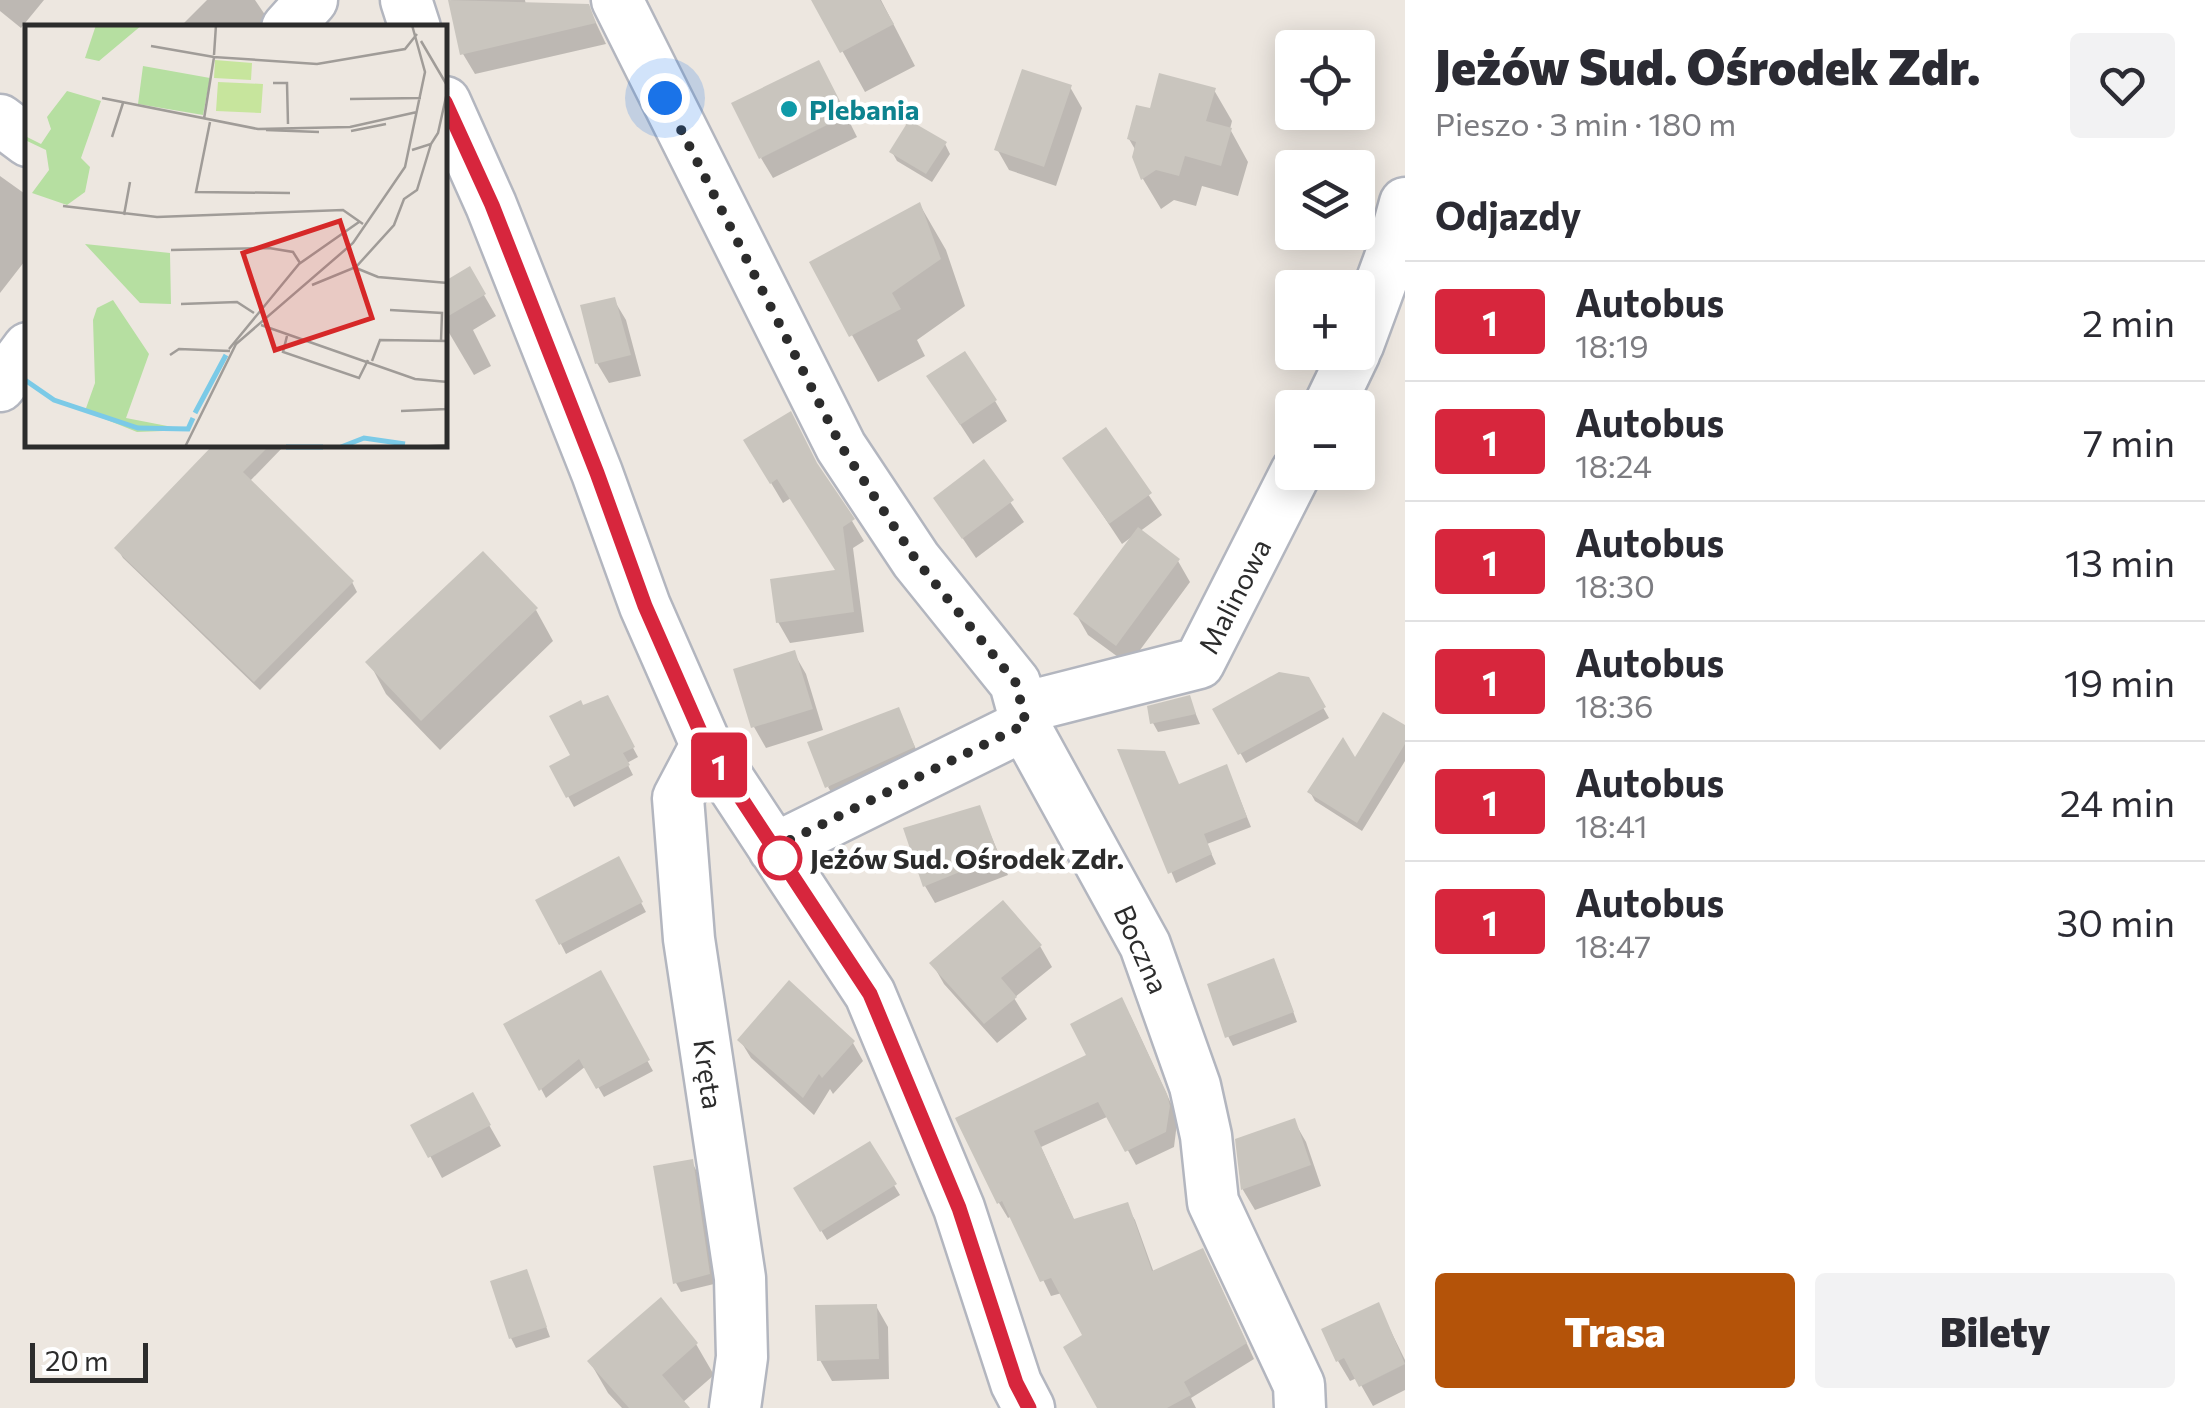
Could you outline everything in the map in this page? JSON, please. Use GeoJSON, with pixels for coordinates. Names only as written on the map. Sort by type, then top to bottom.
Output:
{"type":"FeatureCollection","features":[{"type":"Feature","properties":{"kind":"street"},"geometry":{"type":"LineString","coordinates":[[290,25],[312,0]]}},
{"type":"Feature","properties":{"kind":"street"},"geometry":{"type":"LineString","coordinates":[[406,0],[414,25]]}},
{"type":"Feature","properties":{"kind":"street","name":"Boczna"},"geometry":{"type":"LineString","coordinates":[[617,0],[841,446],[916,560],[1016,683],[1024,716],[1145,945],[1195,1086],[1206,1136],[1213,1202],[1298,1385],[1300,1408]]}},
{"type":"Feature","properties":{"kind":"street"},"geometry":{"type":"LineString","coordinates":[[448,109],[513,258],[645,606],[706,745],[870,994],[959,1208],[1016,1383],[1028,1408]]}},
{"type":"Feature","properties":{"kind":"street"},"geometry":{"type":"LineString","coordinates":[[0,120],[25,138]]}},
{"type":"Feature","properties":{"kind":"street"},"geometry":{"type":"LineString","coordinates":[[1375,299],[1405,203]]}},
{"type":"Feature","properties":{"kind":"street"},"geometry":{"type":"LineString","coordinates":[[0,386],[25,352]]}},
{"type":"Feature","properties":{"kind":"street","name":"Malinowa"},"geometry":{"type":"LineString","coordinates":[[774,848],[941,768],[1024,716],[1199,663],[1287,490]]}},
{"type":"Feature","properties":{"kind":"street","name":"Kręta"},"geometry":{"type":"LineString","coordinates":[[706,745],[678,798],[689,939],[740,1278],[742,1357],[735,1408]]}},
{"type":"Feature","properties":{"kind":"building"},"geometry":{"type":"Polygon","coordinates":[[[448,0],[589,4],[596,23],[460,55],[448,0]]]}},
{"type":"Feature","properties":{"kind":"building"},"geometry":{"type":"Polygon","coordinates":[[[811,0],[880,0],[894,24],[840,53],[811,0]]]}},
{"type":"Feature","properties":{"kind":"building","name":"Plebania"},"geometry":{"type":"Polygon","coordinates":[[[819,60],[847,115],[759,159],[731,103],[819,60]]]}},
{"type":"Feature","properties":{"kind":"building"},"geometry":{"type":"Polygon","coordinates":[[[1022,69],[1072,85],[1044,167],[994,150],[1022,69]]]}},
{"type":"Feature","properties":{"kind":"building"},"geometry":{"type":"Polygon","coordinates":[[[1159,73],[1216,88],[1206,121],[1232,128],[1221,166],[1185,156],[1179,176],[1156,170],[1141,180],[1132,157],[1136,142],[1127,139],[1136,105],[1150,108],[1159,73]]]}},
{"type":"Feature","properties":{"kind":"building"},"geometry":{"type":"Polygon","coordinates":[[[909,120],[947,142],[926,174],[889,152],[909,120]]]}},
{"type":"Feature","properties":{"kind":"building"},"geometry":{"type":"Polygon","coordinates":[[[920,202],[941,259],[892,293],[901,309],[849,337],[809,262],[920,202]]]}},
{"type":"Feature","properties":{"kind":"building"},"geometry":{"type":"Polygon","coordinates":[[[470,266],[486,294],[448,316],[448,279],[470,266]]]}},
{"type":"Feature","properties":{"kind":"building"},"geometry":{"type":"Polygon","coordinates":[[[615,297],[631,355],[595,364],[580,305],[615,297]]]}},
{"type":"Feature","properties":{"kind":"building"},"geometry":{"type":"Polygon","coordinates":[[[965,351],[997,400],[960,425],[926,376],[965,351]]]}},
{"type":"Feature","properties":{"kind":"building"},"geometry":{"type":"Polygon","coordinates":[[[791,411],[817,463],[855,519],[843,527],[854,612],[776,623],[770,579],[835,570],[777,479],[770,484],[743,440],[791,411]]]}},
{"type":"Feature","properties":{"kind":"building"},"geometry":{"type":"Polygon","coordinates":[[[1106,427],[1152,493],[1109,524],[1062,458],[1106,427]]]}},
{"type":"Feature","properties":{"kind":"building"},"geometry":{"type":"Polygon","coordinates":[[[210,448],[267,448],[243,472],[354,581],[254,682],[114,548],[210,448]]]}},
{"type":"Feature","properties":{"kind":"building"},"geometry":{"type":"Polygon","coordinates":[[[984,459],[1014,500],[962,539],[933,498],[984,459]]]}},
{"type":"Feature","properties":{"kind":"building"},"geometry":{"type":"Polygon","coordinates":[[[1138,527],[1180,559],[1116,646],[1073,614],[1138,527]]]}},
{"type":"Feature","properties":{"kind":"building"},"geometry":{"type":"Polygon","coordinates":[[[483,551],[538,608],[421,721],[365,662],[483,551]]]}},
{"type":"Feature","properties":{"kind":"building"},"geometry":{"type":"Polygon","coordinates":[[[795,650],[813,709],[751,728],[733,669],[795,650]]]}},
{"type":"Feature","properties":{"kind":"building"},"geometry":{"type":"Polygon","coordinates":[[[1279,672],[1309,677],[1326,707],[1238,755],[1212,709],[1279,672]]]}},
{"type":"Feature","properties":{"kind":"building"},"geometry":{"type":"Polygon","coordinates":[[[608,695],[635,747],[623,753],[630,765],[566,798],[549,766],[570,755],[549,716],[581,700],[583,705],[608,695]]]}},
{"type":"Feature","properties":{"kind":"building"},"geometry":{"type":"Polygon","coordinates":[[[1190,695],[1196,714],[1150,724],[1147,706],[1190,695]]]}},
{"type":"Feature","properties":{"kind":"building"},"geometry":{"type":"Polygon","coordinates":[[[899,707],[915,747],[825,788],[807,742],[899,707]]]}},
{"type":"Feature","properties":{"kind":"building"},"geometry":{"type":"Polygon","coordinates":[[[1383,712],[1405,725],[1405,744],[1357,823],[1307,792],[1343,737],[1355,757],[1383,712]]]}},
{"type":"Feature","properties":{"kind":"building"},"geometry":{"type":"Polygon","coordinates":[[[1117,749],[1165,751],[1179,784],[1227,764],[1247,817],[1204,834],[1212,854],[1168,874],[1117,749]]]}},
{"type":"Feature","properties":{"kind":"building"},"geometry":{"type":"Polygon","coordinates":[[[980,805],[999,856],[923,887],[903,828],[980,805]]]}},
{"type":"Feature","properties":{"kind":"building"},"geometry":{"type":"Polygon","coordinates":[[[619,856],[643,902],[559,945],[535,900],[619,856]]]}},
{"type":"Feature","properties":{"kind":"building"},"geometry":{"type":"Polygon","coordinates":[[[1003,900],[1042,945],[1001,978],[1017,997],[984,1024],[929,963],[1003,900]]]}},
{"type":"Feature","properties":{"kind":"building"},"geometry":{"type":"Polygon","coordinates":[[[1274,958],[1294,1012],[1225,1038],[1207,984],[1274,958]]]}},
{"type":"Feature","properties":{"kind":"building"},"geometry":{"type":"Polygon","coordinates":[[[601,970],[650,1060],[596,1089],[579,1059],[539,1091],[503,1024],[601,970]]]}},
{"type":"Feature","properties":{"kind":"building"},"geometry":{"type":"Polygon","coordinates":[[[789,980],[855,1041],[822,1078],[819,1074],[803,1098],[737,1040],[789,980]]]}},
{"type":"Feature","properties":{"kind":"building"},"geometry":{"type":"Polygon","coordinates":[[[1122,997],[1167,1094],[1170,1106],[1166,1132],[1125,1152],[1098,1102],[1034,1131],[1074,1219],[1128,1202],[1152,1271],[1203,1248],[1247,1343],[1184,1382],[1191,1395],[1167,1408],[1097,1408],[1063,1347],[1082,1335],[1051,1278],[1040,1282],[1002,1201],[997,1204],[955,1118],[1086,1055],[1070,1024],[1122,997]]]}},
{"type":"Feature","properties":{"kind":"building"},"geometry":{"type":"Polygon","coordinates":[[[473,1092],[491,1125],[428,1158],[410,1125],[473,1092]]]}},
{"type":"Feature","properties":{"kind":"building"},"geometry":{"type":"Polygon","coordinates":[[[1295,1118],[1311,1165],[1241,1190],[1235,1139],[1295,1118]]]}},
{"type":"Feature","properties":{"kind":"building"},"geometry":{"type":"Polygon","coordinates":[[[870,1141],[897,1184],[820,1232],[793,1188],[870,1141]]]}},
{"type":"Feature","properties":{"kind":"building"},"geometry":{"type":"Polygon","coordinates":[[[693,1159],[710,1274],[673,1284],[653,1166],[693,1159]]]}},
{"type":"Feature","properties":{"kind":"building"},"geometry":{"type":"Polygon","coordinates":[[[527,1269],[547,1327],[509,1339],[490,1281],[527,1269]]]}},
{"type":"Feature","properties":{"kind":"building"},"geometry":{"type":"Polygon","coordinates":[[[661,1297],[698,1343],[662,1375],[690,1408],[629,1408],[587,1361],[661,1297]]]}},
{"type":"Feature","properties":{"kind":"building"},"geometry":{"type":"Polygon","coordinates":[[[1379,1302],[1405,1364],[1359,1387],[1344,1358],[1336,1362],[1321,1329],[1379,1302]]]}},
{"type":"Feature","properties":{"kind":"building"},"geometry":{"type":"Polygon","coordinates":[[[877,1304],[879,1359],[817,1361],[815,1305],[877,1304]]]}},
{"type":"Feature","properties":{"kind":"bus line","name":"1"},"geometry":{"type":"LineString","coordinates":[[448,109],[492,205],[645,606],[706,745],[870,994],[959,1208],[1016,1383],[1029,1408]]}},
{"type":"Feature","properties":{"kind":"place","name":"Plebania"},"geometry":{"type":"Point","coordinates":[789,109]}},
{"type":"Feature","properties":{"kind":"place","name":"Jeżów Sud. Ośrodek Zdr."},"geometry":{"type":"Point","coordinates":[780,858]}},
{"type":"Feature","properties":{"kind":"route"},"geometry":{"type":"LineString","coordinates":[[665,98],[841,446],[916,560],[1016,683],[1026,724],[774,848],[780,858]]}}]}
